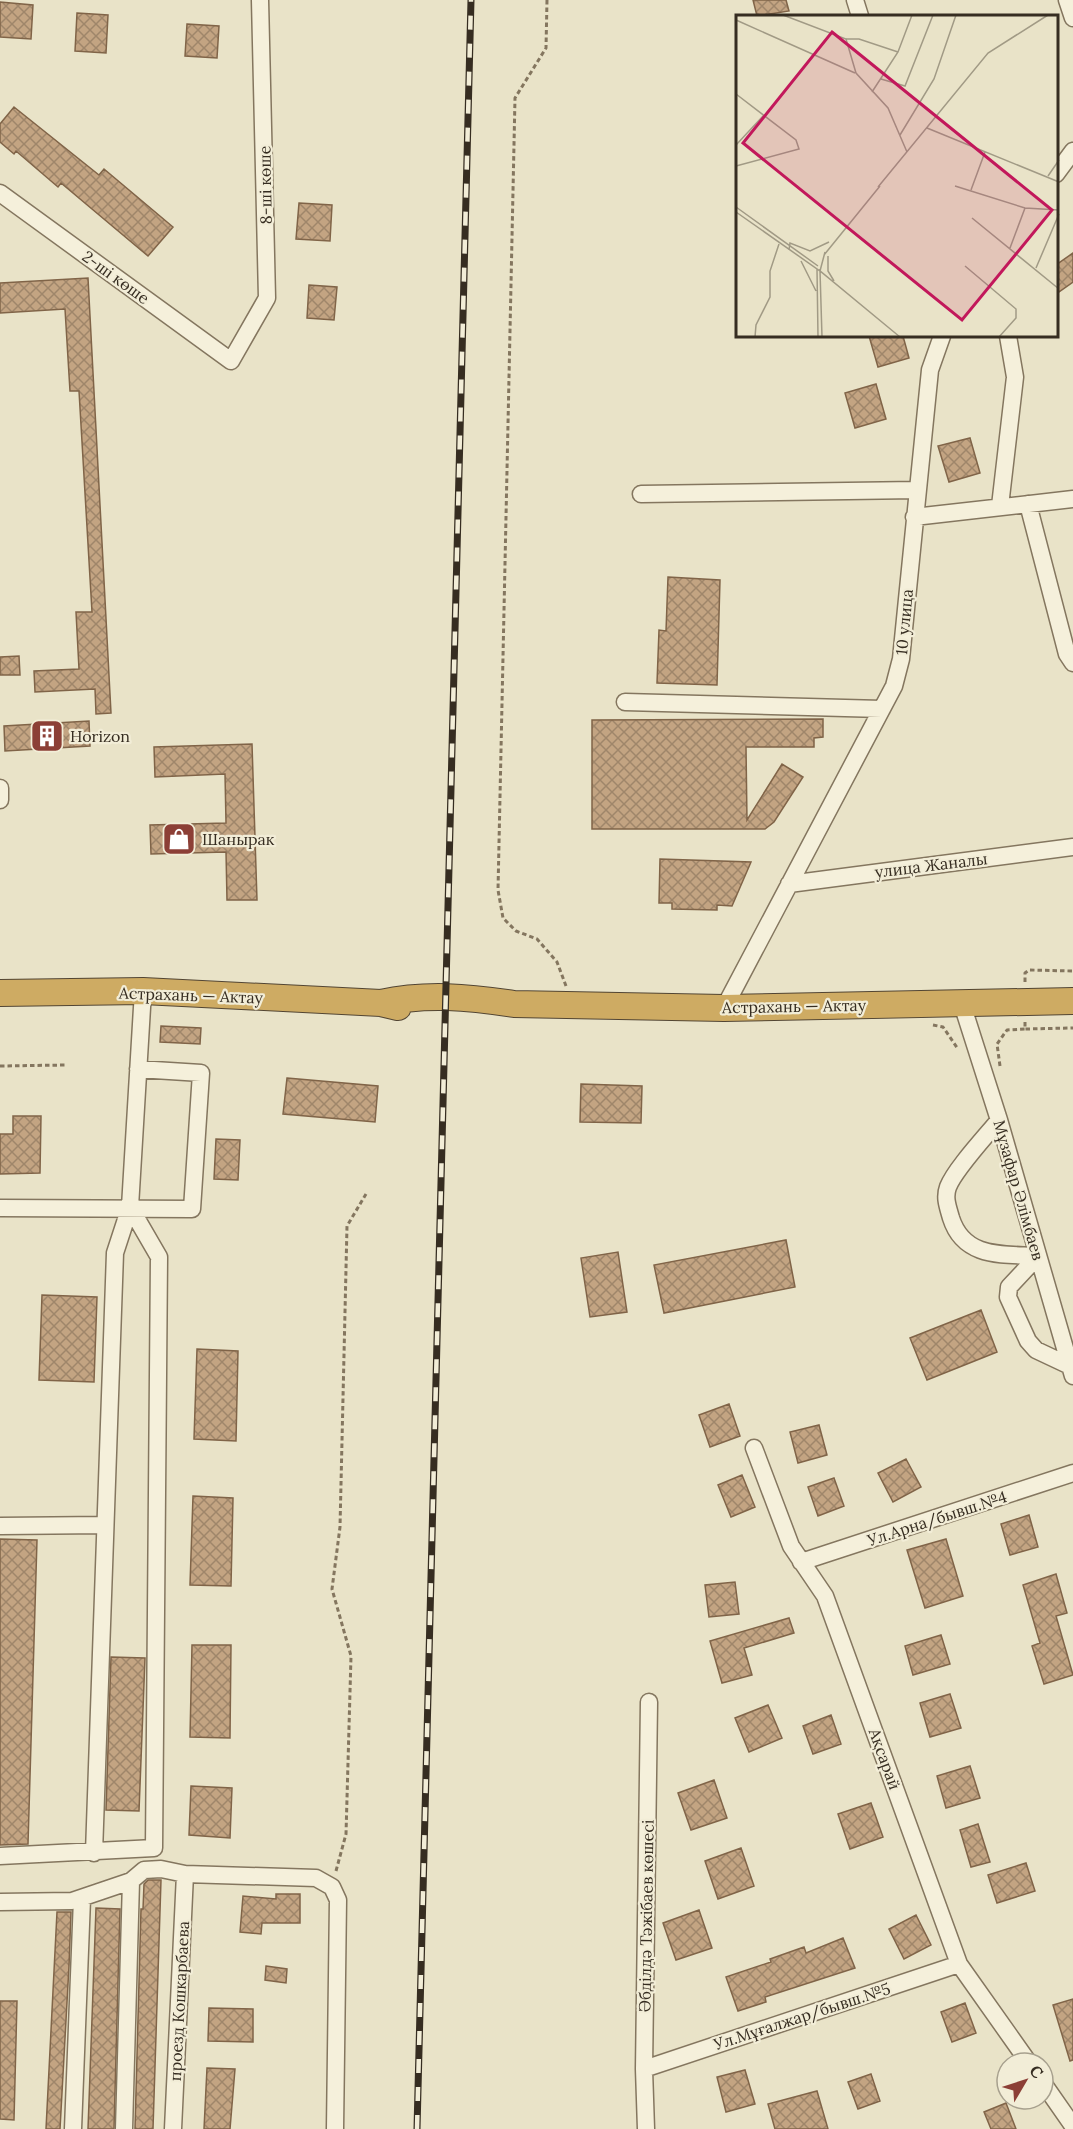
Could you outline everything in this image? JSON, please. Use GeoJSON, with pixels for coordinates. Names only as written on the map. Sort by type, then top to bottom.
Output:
{"type":"FeatureCollection","features":[{"type":"Feature","properties":{"kind":"highway","name":"Астрахань — Актау"},"geometry":{"type":"LineString","coordinates":[[0,993],[143,991],[381,1003],[409,1010],[447,1012],[481,1010],[514,1004],[724,1008],[1073,1001]]}},
{"type":"Feature","properties":{"kind":"street","name":"8-шi көше"},"geometry":{"type":"LineString","coordinates":[[231,361],[267,297],[260,0]]}},
{"type":"Feature","properties":{"kind":"street"},"geometry":{"type":"LineString","coordinates":[[855,0],[860,15]]}},
{"type":"Feature","properties":{"kind":"street"},"geometry":{"type":"LineString","coordinates":[[1067,0],[1073,18]]}},
{"type":"Feature","properties":{"kind":"street"},"geometry":{"type":"LineString","coordinates":[[1058,171],[1073,151]]}},
{"type":"Feature","properties":{"kind":"street","name":"2-ші көше"},"geometry":{"type":"LineString","coordinates":[[0,193],[231,361]]}},
{"type":"Feature","properties":{"kind":"street","name":"10 улица"},"geometry":{"type":"LineString","coordinates":[[724,1008],[894,686],[902,660],[916,490],[930,370],[941,338]]}},
{"type":"Feature","properties":{"kind":"street"},"geometry":{"type":"LineString","coordinates":[[1000,506],[1016,376],[1008,338]]}},
{"type":"Feature","properties":{"kind":"street"},"geometry":{"type":"LineString","coordinates":[[641,494],[916,490]]}},
{"type":"Feature","properties":{"kind":"street"},"geometry":{"type":"LineString","coordinates":[[914,517],[1073,499]]}},
{"type":"Feature","properties":{"kind":"street"},"geometry":{"type":"LineString","coordinates":[[1028,504],[1067,654],[1073,663]]}},
{"type":"Feature","properties":{"kind":"street"},"geometry":{"type":"LineString","coordinates":[[625,702],[882,709]]}},
{"type":"Feature","properties":{"kind":"street"},"geometry":{"type":"LineString","coordinates":[[0,788],[0,800]]}},
{"type":"Feature","properties":{"kind":"street","name":"улица Жаналы"},"geometry":{"type":"LineString","coordinates":[[789,884],[1073,847]]}},
{"type":"Feature","properties":{"kind":"street"},"geometry":{"type":"LineString","coordinates":[[94,1853],[115,1253],[130,1207],[143,991]]}},
{"type":"Feature","properties":{"kind":"street","name":"Мұзафар Әлімбаев"},"geometry":{"type":"LineString","coordinates":[[962,1004],[999,1120],[1072,1371]]}},
{"type":"Feature","properties":{"kind":"street"},"geometry":{"type":"LineString","coordinates":[[0,1208],[192,1209],[201,1073],[138,1069]]}},
{"type":"Feature","properties":{"kind":"street"},"geometry":{"type":"LineString","coordinates":[[999,1120],[949,1185],[945,1200],[956,1232],[969,1244],[988,1254],[1038,1256]]}},
{"type":"Feature","properties":{"kind":"street"},"geometry":{"type":"LineString","coordinates":[[0,1856],[94,1853],[154,1848],[159,1257],[130,1207]]}},
{"type":"Feature","properties":{"kind":"street"},"geometry":{"type":"LineString","coordinates":[[1038,1256],[1009,1287],[1008,1297],[1028,1341],[1036,1350],[1072,1371]]}},
{"type":"Feature","properties":{"kind":"street","name":"Ақсарай"},"geometry":{"type":"LineString","coordinates":[[754,1448],[790,1546],[825,1596],[959,1964],[1021,2051]]}},
{"type":"Feature","properties":{"kind":"street","name":"Ул.Арна/бывш.№4"},"geometry":{"type":"LineString","coordinates":[[801,1562],[1073,1473]]}},
{"type":"Feature","properties":{"kind":"street"},"geometry":{"type":"LineString","coordinates":[[0,1526],[105,1525]]}},
{"type":"Feature","properties":{"kind":"street","name":"Әбділдә Тәжібаев көшесі"},"geometry":{"type":"LineString","coordinates":[[646,2129],[649,1702]]}},
{"type":"Feature","properties":{"kind":"street"},"geometry":{"type":"LineString","coordinates":[[0,1902],[82,1899],[131,1881],[144,1870],[161,1869],[185,1874],[316,1878],[332,1887],[338,1900],[335,2129]]}},
{"type":"Feature","properties":{"kind":"street","name":"проезд Кошкарбаева"},"geometry":{"type":"LineString","coordinates":[[173,2129],[185,1874]]}},
{"type":"Feature","properties":{"kind":"street"},"geometry":{"type":"LineString","coordinates":[[124,2129],[131,1881]]}},
{"type":"Feature","properties":{"kind":"street"},"geometry":{"type":"LineString","coordinates":[[74,2129],[82,1899]]}},
{"type":"Feature","properties":{"kind":"street","name":"Ул.Мұғалжар/бывш.№5"},"geometry":{"type":"LineString","coordinates":[[645,2069],[959,1964]]}},
{"type":"Feature","properties":{"kind":"street"},"geometry":{"type":"LineString","coordinates":[[1055,2100],[1073,2126]]}},
{"type":"Feature","properties":{"kind":"path"},"geometry":{"type":"LineString","coordinates":[[547,0],[546,48],[515,98],[498,890],[503,918],[516,931],[537,939],[557,962],[573,1005]]}},
{"type":"Feature","properties":{"kind":"path"},"geometry":{"type":"LineString","coordinates":[[923,1023],[942,1027],[959,1050]]}},
{"type":"Feature","properties":{"kind":"path"},"geometry":{"type":"LineString","coordinates":[[985,1076],[1001,1072],[997,1044],[1006,1030],[1025,1029]]}},
{"type":"Feature","properties":{"kind":"path"},"geometry":{"type":"LineString","coordinates":[[0,1066],[67,1065]]}},
{"type":"Feature","properties":{"kind":"path"},"geometry":{"type":"LineString","coordinates":[[332,1887],[346,1834],[351,1656],[332,1589],[340,1527],[347,1226],[366,1194]]}},
{"type":"Feature","properties":{"kind":"building"},"geometry":{"type":"Polygon","coordinates":[[[753,0],[786,0],[789,11],[757,15],[753,0]]]}},
{"type":"Feature","properties":{"kind":"building"},"geometry":{"type":"Polygon","coordinates":[[[0,2],[33,5],[31,39],[0,37],[0,2]]]}},
{"type":"Feature","properties":{"kind":"building"},"geometry":{"type":"Polygon","coordinates":[[[77,13],[108,15],[106,53],[75,51],[77,13]]]}},
{"type":"Feature","properties":{"kind":"building"},"geometry":{"type":"Polygon","coordinates":[[[187,24],[219,26],[217,58],[185,56],[187,24]]]}},
{"type":"Feature","properties":{"kind":"building"},"geometry":{"type":"Polygon","coordinates":[[[14,107],[99,175],[104,169],[173,227],[148,256],[61,183],[58,187],[16,151],[14,154],[0,142],[0,124],[14,107]]]}},
{"type":"Feature","properties":{"kind":"building"},"geometry":{"type":"Polygon","coordinates":[[[299,203],[332,205],[330,241],[296,239],[299,203]]]}},
{"type":"Feature","properties":{"kind":"building"},"geometry":{"type":"Polygon","coordinates":[[[1073,253],[1073,282],[1058,293],[1058,264],[1073,253]]]}},
{"type":"Feature","properties":{"kind":"building"},"geometry":{"type":"Polygon","coordinates":[[[88,278],[111,713],[96,714],[95,689],[35,692],[34,671],[79,669],[76,612],[92,612],[79,391],[70,391],[65,309],[0,313],[0,283],[88,278]]]}},
{"type":"Feature","properties":{"kind":"building"},"geometry":{"type":"Polygon","coordinates":[[[309,285],[337,287],[334,320],[307,318],[309,285]]]}},
{"type":"Feature","properties":{"kind":"building"},"geometry":{"type":"Polygon","coordinates":[[[870,338],[904,338],[909,358],[878,367],[870,338]]]}},
{"type":"Feature","properties":{"kind":"building"},"geometry":{"type":"Polygon","coordinates":[[[876,384],[886,419],[855,428],[845,393],[876,384]]]}},
{"type":"Feature","properties":{"kind":"building"},"geometry":{"type":"Polygon","coordinates":[[[970,438],[980,473],[949,482],[938,446],[970,438]]]}},
{"type":"Feature","properties":{"kind":"building"},"geometry":{"type":"Polygon","coordinates":[[[668,577],[720,580],[717,685],[657,683],[659,630],[666,631],[668,577]]]}},
{"type":"Feature","properties":{"kind":"building"},"geometry":{"type":"Polygon","coordinates":[[[19,656],[20,675],[0,675],[0,657],[19,656]]]}},
{"type":"Feature","properties":{"kind":"building"},"geometry":{"type":"Polygon","coordinates":[[[823,719],[823,737],[814,738],[814,747],[746,747],[747,820],[782,764],[803,777],[774,822],[765,829],[592,829],[592,720],[823,719]]]}},
{"type":"Feature","properties":{"kind":"building","name":"Horizon"},"geometry":{"type":"Polygon","coordinates":[[[89,721],[90,746],[5,751],[4,726],[89,721]]]}},
{"type":"Feature","properties":{"kind":"building"},"geometry":{"type":"Polygon","coordinates":[[[252,744],[257,900],[227,900],[226,852],[151,854],[150,825],[226,823],[225,774],[155,777],[154,747],[252,744]]]}},
{"type":"Feature","properties":{"kind":"building"},"geometry":{"type":"Polygon","coordinates":[[[660,859],[751,862],[732,906],[717,905],[717,910],[672,909],[672,903],[659,903],[660,859]]]}},
{"type":"Feature","properties":{"kind":"building"},"geometry":{"type":"Polygon","coordinates":[[[161,1026],[201,1028],[200,1044],[160,1042],[161,1026]]]}},
{"type":"Feature","properties":{"kind":"building"},"geometry":{"type":"Polygon","coordinates":[[[287,1078],[378,1086],[375,1122],[283,1114],[287,1078]]]}},
{"type":"Feature","properties":{"kind":"building"},"geometry":{"type":"Polygon","coordinates":[[[581,1084],[642,1086],[641,1123],[580,1122],[581,1084]]]}},
{"type":"Feature","properties":{"kind":"building"},"geometry":{"type":"Polygon","coordinates":[[[13,1116],[41,1116],[40,1173],[0,1174],[0,1134],[13,1134],[13,1116]]]}},
{"type":"Feature","properties":{"kind":"building"},"geometry":{"type":"Polygon","coordinates":[[[216,1139],[240,1140],[238,1180],[214,1179],[216,1139]]]}},
{"type":"Feature","properties":{"kind":"building"},"geometry":{"type":"Polygon","coordinates":[[[786,1240],[795,1287],[664,1313],[654,1265],[786,1240]]]}},
{"type":"Feature","properties":{"kind":"building"},"geometry":{"type":"Polygon","coordinates":[[[618,1252],[627,1312],[590,1317],[581,1258],[618,1252]]]}},
{"type":"Feature","properties":{"kind":"building"},"geometry":{"type":"Polygon","coordinates":[[[42,1295],[97,1297],[94,1382],[39,1380],[42,1295]]]}},
{"type":"Feature","properties":{"kind":"building"},"geometry":{"type":"Polygon","coordinates":[[[981,1310],[997,1352],[927,1380],[910,1338],[981,1310]]]}},
{"type":"Feature","properties":{"kind":"building"},"geometry":{"type":"Polygon","coordinates":[[[197,1349],[238,1351],[236,1441],[194,1439],[197,1349]]]}},
{"type":"Feature","properties":{"kind":"building"},"geometry":{"type":"Polygon","coordinates":[[[729,1404],[740,1436],[710,1447],[699,1415],[729,1404]]]}},
{"type":"Feature","properties":{"kind":"building"},"geometry":{"type":"Polygon","coordinates":[[[819,1425],[827,1455],[798,1463],[790,1432],[819,1425]]]}},
{"type":"Feature","properties":{"kind":"building"},"geometry":{"type":"Polygon","coordinates":[[[906,1459],[921,1487],[893,1502],[878,1473],[906,1459]]]}},
{"type":"Feature","properties":{"kind":"building"},"geometry":{"type":"Polygon","coordinates":[[[742,1475],[755,1507],[731,1517],[718,1485],[742,1475]]]}},
{"type":"Feature","properties":{"kind":"building"},"geometry":{"type":"Polygon","coordinates":[[[834,1478],[844,1506],[818,1516],[808,1487],[834,1478]]]}},
{"type":"Feature","properties":{"kind":"building"},"geometry":{"type":"Polygon","coordinates":[[[193,1496],[233,1498],[231,1586],[190,1585],[193,1496]]]}},
{"type":"Feature","properties":{"kind":"building"},"geometry":{"type":"Polygon","coordinates":[[[1029,1515],[1038,1547],[1010,1555],[1001,1524],[1029,1515]]]}},
{"type":"Feature","properties":{"kind":"building"},"geometry":{"type":"Polygon","coordinates":[[[0,1539],[37,1540],[28,1844],[0,1845],[0,1539]]]}},
{"type":"Feature","properties":{"kind":"building"},"geometry":{"type":"Polygon","coordinates":[[[946,1539],[963,1596],[925,1608],[907,1550],[946,1539]]]}},
{"type":"Feature","properties":{"kind":"building"},"geometry":{"type":"Polygon","coordinates":[[[1056,1574],[1067,1613],[1056,1616],[1073,1675],[1044,1684],[1032,1646],[1040,1643],[1023,1585],[1056,1574]]]}},
{"type":"Feature","properties":{"kind":"building"},"geometry":{"type":"Polygon","coordinates":[[[735,1582],[739,1614],[709,1617],[705,1585],[735,1582]]]}},
{"type":"Feature","properties":{"kind":"building"},"geometry":{"type":"Polygon","coordinates":[[[789,1618],[794,1633],[744,1648],[752,1675],[722,1683],[710,1641],[789,1618]]]}},
{"type":"Feature","properties":{"kind":"building"},"geometry":{"type":"Polygon","coordinates":[[[941,1635],[950,1664],[913,1675],[905,1646],[941,1635]]]}},
{"type":"Feature","properties":{"kind":"building"},"geometry":{"type":"Polygon","coordinates":[[[192,1645],[231,1645],[230,1738],[190,1737],[192,1645]]]}},
{"type":"Feature","properties":{"kind":"building"},"geometry":{"type":"Polygon","coordinates":[[[111,1657],[145,1658],[139,1811],[106,1810],[111,1657]]]}},
{"type":"Feature","properties":{"kind":"building"},"geometry":{"type":"Polygon","coordinates":[[[950,1694],[961,1728],[930,1737],[920,1703],[950,1694]]]}},
{"type":"Feature","properties":{"kind":"building"},"geometry":{"type":"Polygon","coordinates":[[[768,1705],[782,1738],[749,1752],[735,1718],[768,1705]]]}},
{"type":"Feature","properties":{"kind":"building"},"geometry":{"type":"Polygon","coordinates":[[[831,1715],[841,1744],[813,1754],[803,1726],[831,1715]]]}},
{"type":"Feature","properties":{"kind":"building"},"geometry":{"type":"Polygon","coordinates":[[[970,1766],[980,1798],[946,1808],[937,1776],[970,1766]]]}},
{"type":"Feature","properties":{"kind":"building"},"geometry":{"type":"Polygon","coordinates":[[[714,1780],[727,1818],[691,1830],[678,1793],[714,1780]]]}},
{"type":"Feature","properties":{"kind":"building"},"geometry":{"type":"Polygon","coordinates":[[[191,1786],[232,1788],[230,1838],[189,1835],[191,1786]]]}},
{"type":"Feature","properties":{"kind":"building"},"geometry":{"type":"Polygon","coordinates":[[[871,1803],[883,1837],[850,1849],[838,1814],[871,1803]]]}},
{"type":"Feature","properties":{"kind":"building"},"geometry":{"type":"Polygon","coordinates":[[[978,1824],[990,1862],[971,1867],[960,1830],[978,1824]]]}},
{"type":"Feature","properties":{"kind":"building"},"geometry":{"type":"Polygon","coordinates":[[[741,1848],[754,1886],[718,1899],[705,1861],[741,1848]]]}},
{"type":"Feature","properties":{"kind":"building"},"geometry":{"type":"Polygon","coordinates":[[[1026,1863],[1035,1891],[997,1903],[988,1875],[1026,1863]]]}},
{"type":"Feature","properties":{"kind":"building"},"geometry":{"type":"Polygon","coordinates":[[[148,1880],[161,1880],[153,2129],[135,2129],[141,1909],[143,1909],[144,1884],[148,1880]]]}},
{"type":"Feature","properties":{"kind":"building"},"geometry":{"type":"Polygon","coordinates":[[[276,1894],[300,1894],[300,1923],[262,1923],[261,1934],[240,1932],[243,1896],[276,1899],[276,1894]]]}},
{"type":"Feature","properties":{"kind":"building"},"geometry":{"type":"Polygon","coordinates":[[[96,1908],[120,1909],[114,2129],[88,2129],[96,1908]]]}},
{"type":"Feature","properties":{"kind":"building"},"geometry":{"type":"Polygon","coordinates":[[[699,1910],[712,1948],[676,1960],[663,1923],[699,1910]]]}},
{"type":"Feature","properties":{"kind":"building"},"geometry":{"type":"Polygon","coordinates":[[[57,1912],[71,1912],[69,1966],[60,2129],[46,2129],[57,1912]]]}},
{"type":"Feature","properties":{"kind":"building"},"geometry":{"type":"Polygon","coordinates":[[[916,1915],[931,1945],[904,1959],[889,1929],[916,1915]]]}},
{"type":"Feature","properties":{"kind":"building"},"geometry":{"type":"Polygon","coordinates":[[[843,1938],[855,1968],[765,1997],[766,2002],[738,2011],[726,1977],[771,1962],[770,1959],[804,1947],[806,1953],[843,1938]]]}},
{"type":"Feature","properties":{"kind":"building"},"geometry":{"type":"Polygon","coordinates":[[[266,1966],[287,1969],[286,1983],[265,1980],[266,1966]]]}},
{"type":"Feature","properties":{"kind":"building"},"geometry":{"type":"Polygon","coordinates":[[[1073,1999],[1073,2060],[1070,2061],[1053,2005],[1073,1999]]]}},
{"type":"Feature","properties":{"kind":"building"},"geometry":{"type":"Polygon","coordinates":[[[0,2001],[17,2001],[14,2120],[0,2119],[0,2001]]]}},
{"type":"Feature","properties":{"kind":"building"},"geometry":{"type":"Polygon","coordinates":[[[965,2003],[976,2033],[952,2042],[941,2012],[965,2003]]]}},
{"type":"Feature","properties":{"kind":"building"},"geometry":{"type":"Polygon","coordinates":[[[209,2008],[253,2009],[253,2042],[208,2041],[209,2008]]]}},
{"type":"Feature","properties":{"kind":"building"},"geometry":{"type":"Polygon","coordinates":[[[207,2068],[235,2069],[230,2129],[204,2129],[207,2068]]]}},
{"type":"Feature","properties":{"kind":"building"},"geometry":{"type":"Polygon","coordinates":[[[745,2070],[755,2104],[726,2112],[717,2077],[745,2070]]]}},
{"type":"Feature","properties":{"kind":"building"},"geometry":{"type":"Polygon","coordinates":[[[871,2074],[880,2101],[858,2109],[848,2082],[871,2074]]]}},
{"type":"Feature","properties":{"kind":"building"},"geometry":{"type":"Polygon","coordinates":[[[817,2091],[828,2129],[775,2129],[768,2104],[817,2091]]]}},
{"type":"Feature","properties":{"kind":"building"},"geometry":{"type":"Polygon","coordinates":[[[995,2108],[995,2111],[1009,2111],[1016,2129],[991,2129],[984,2112],[995,2108]]]}},
{"type":"Feature","properties":{"kind":"railway"},"geometry":{"type":"LineString","coordinates":[[417,2129],[471,0]]}},
{"type":"Feature","properties":{"kind":"place","name":"Horizon"},"geometry":{"type":"Point","coordinates":[47,736]}},
{"type":"Feature","properties":{"kind":"place","name":"Шанырак"},"geometry":{"type":"Point","coordinates":[179,839]}}]}
